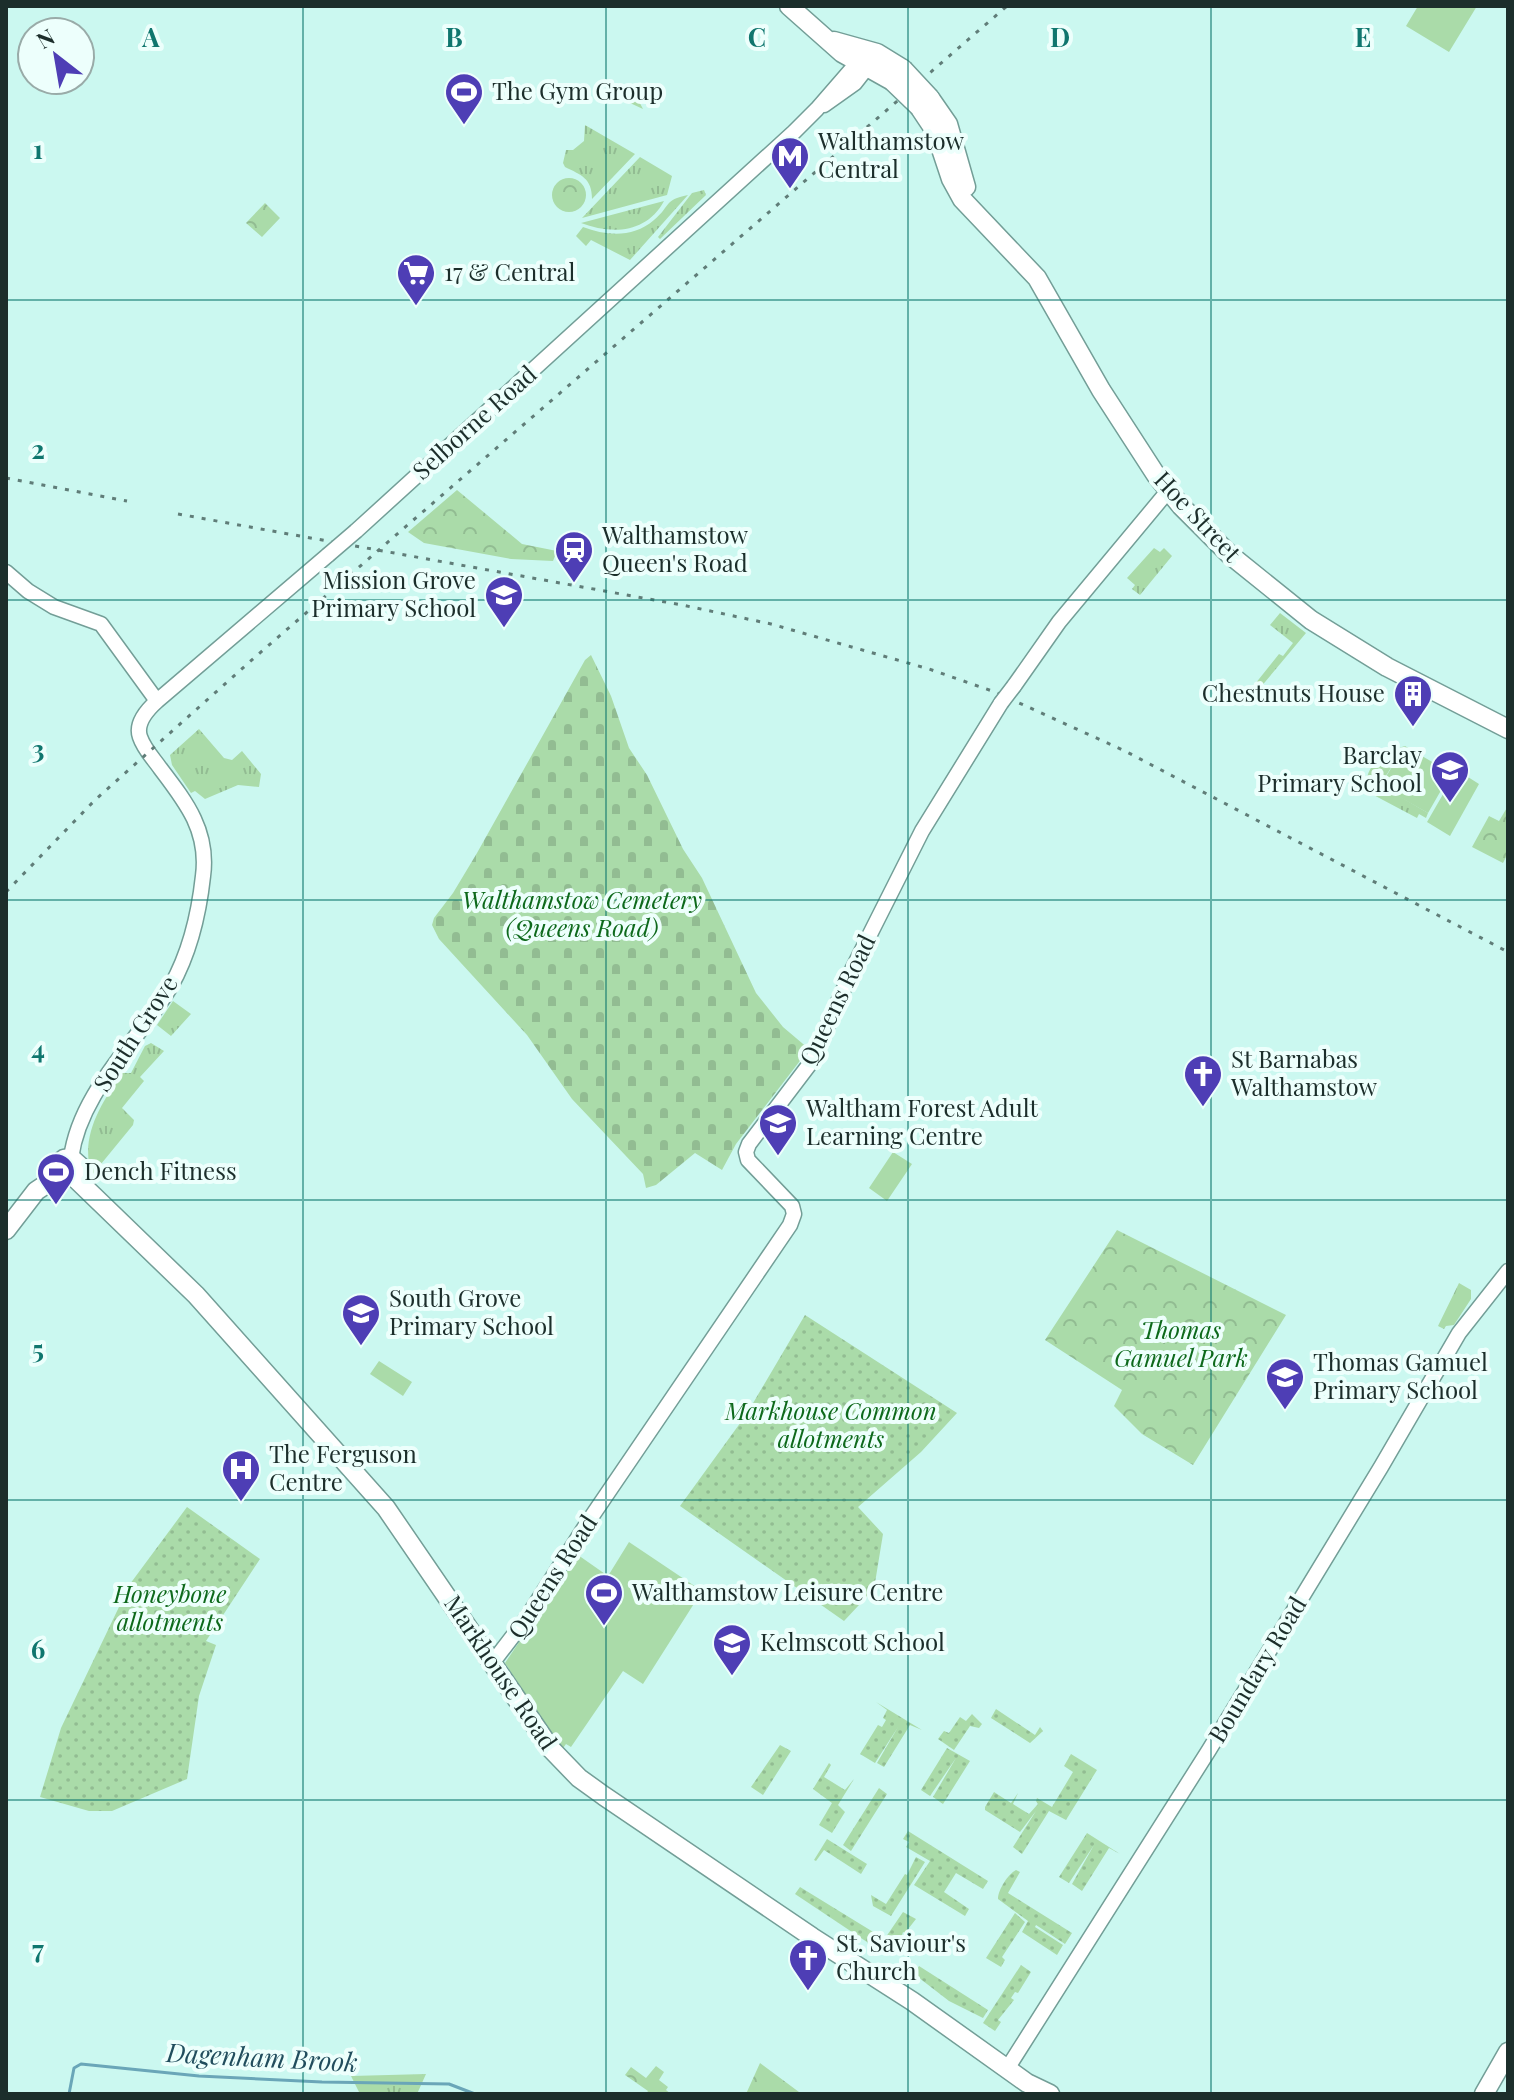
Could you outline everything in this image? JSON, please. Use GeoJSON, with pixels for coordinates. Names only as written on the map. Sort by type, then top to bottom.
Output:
{"type":"FeatureCollection","features":[{"type":"Feature","properties":{"kind":"main road","name":"Hoe Street"},"geometry":{"type":"LineString","coordinates":[[789,6],[827,40],[898,75],[924,103],[945,119],[943,133],[962,190],[976,212],[1037,278],[1101,390],[1168,491],[1229,554],[1311,620],[1387,667],[1508,729]]}},
{"type":"Feature","properties":{"kind":"main road"},"geometry":{"type":"LineString","coordinates":[[71,1158],[81,1167],[77,1180],[67,1183],[57,1177],[57,1165],[64,1159],[71,1158]]}},
{"type":"Feature","properties":{"kind":"main road"},"geometry":{"type":"LineString","coordinates":[[6,1230],[30,1197],[57,1177]]}},
{"type":"Feature","properties":{"kind":"main road","name":"Markhouse Road"},"geometry":{"type":"LineString","coordinates":[[77,1180],[196,1295],[386,1508],[551,1749],[579,1778],[773,1912],[912,2001],[1007,2069],[1050,2094]]}},
{"type":"Feature","properties":{"kind":"main road"},"geometry":{"type":"LineString","coordinates":[[1484,2094],[1508,2052]]}},
{"type":"Feature","properties":{"kind":"street","name":"Selborne Road"},"geometry":{"type":"LineString","coordinates":[[139,736],[145,713],[157,701],[356,531],[662,254],[868,58]]}},
{"type":"Feature","properties":{"kind":"street","name":"Queens Road"},"geometry":{"type":"LineString","coordinates":[[493,1662],[526,1619],[590,1519],[790,1225],[794,1214],[792,1206],[748,1160],[746,1152],[812,1061],[853,968],[922,831],[1001,703],[1059,622],[1168,491]]}},
{"type":"Feature","properties":{"kind":"street"},"geometry":{"type":"LineString","coordinates":[[6,572],[54,607],[101,624],[157,701]]}},
{"type":"Feature","properties":{"kind":"street","name":"South Grove"},"geometry":{"type":"LineString","coordinates":[[71,1158],[76,1136],[89,1106],[173,984],[200,900],[205,855],[198,825],[182,795],[146,750],[139,736]]}},
{"type":"Feature","properties":{"kind":"street","name":"Boundary Road"},"geometry":{"type":"LineString","coordinates":[[1007,2069],[1204,1758],[1459,1333],[1508,1271]]}},
{"type":"Feature","properties":{"kind":"green space"},"geometry":{"type":"Polygon","coordinates":[[[1418,6],[1477,6],[1449,52],[1406,26],[1418,6]]]}},
{"type":"Feature","properties":{"kind":"green space"},"geometry":{"type":"Polygon","coordinates":[[[613,86],[632,88],[643,109],[617,101],[613,86]]]}},
{"type":"Feature","properties":{"kind":"green space"},"geometry":{"type":"Polygon","coordinates":[[[585,125],[635,154],[592,199],[588,182],[563,163],[566,150],[573,150],[584,141],[585,125]]]}},
{"type":"Feature","properties":{"kind":"green space"},"geometry":{"type":"Polygon","coordinates":[[[640,157],[672,176],[667,195],[582,218],[640,157]]]}},
{"type":"Feature","properties":{"kind":"green space"},"geometry":{"type":"Polygon","coordinates":[[[569,178],[581,183],[586,195],[581,207],[569,212],[557,207],[552,195],[557,183],[569,178]]]}},
{"type":"Feature","properties":{"kind":"green space"},"geometry":{"type":"Polygon","coordinates":[[[704,190],[706,195],[660,239],[658,237],[692,193],[704,190]]]}},
{"type":"Feature","properties":{"kind":"green space"},"geometry":{"type":"Polygon","coordinates":[[[688,195],[630,260],[591,240],[586,246],[576,236],[583,227],[620,234],[637,230],[654,220],[671,201],[688,195]]]}},
{"type":"Feature","properties":{"kind":"green space"},"geometry":{"type":"Polygon","coordinates":[[[664,201],[648,220],[628,228],[605,229],[581,223],[664,201]]]}},
{"type":"Feature","properties":{"kind":"green space"},"geometry":{"type":"Polygon","coordinates":[[[265,203],[280,218],[262,237],[246,223],[265,203]]]}},
{"type":"Feature","properties":{"kind":"green space"},"geometry":{"type":"Polygon","coordinates":[[[457,490],[522,544],[557,551],[553,561],[511,559],[424,543],[408,532],[457,490]]]}},
{"type":"Feature","properties":{"kind":"green space"},"geometry":{"type":"Polygon","coordinates":[[[1154,548],[1160,552],[1164,548],[1172,556],[1140,595],[1132,589],[1135,585],[1127,578],[1154,548]]]}},
{"type":"Feature","properties":{"kind":"green space"},"geometry":{"type":"Polygon","coordinates":[[[1280,613],[1306,633],[1260,688],[1255,684],[1279,654],[1283,656],[1293,643],[1270,625],[1280,613]]]}},
{"type":"Feature","properties":{"kind":"green space","name":"Walthamstow Cemetery (Queens Road)"},"geometry":{"type":"Polygon","coordinates":[[[591,655],[611,696],[629,748],[647,775],[683,849],[702,878],[756,993],[783,1027],[809,1049],[736,1144],[722,1170],[695,1153],[656,1185],[646,1188],[643,1174],[572,1099],[527,1035],[439,939],[432,925],[477,853],[585,660],[591,655]]]}},
{"type":"Feature","properties":{"kind":"green space"},"geometry":{"type":"Polygon","coordinates":[[[199,729],[224,758],[232,760],[242,751],[261,774],[259,787],[238,785],[205,799],[195,791],[191,793],[172,765],[170,755],[199,729]]]}},
{"type":"Feature","properties":{"kind":"green space"},"geometry":{"type":"Polygon","coordinates":[[[1405,746],[1380,785],[1428,813],[1426,818],[1419,814],[1417,818],[1366,791],[1368,774],[1376,761],[1405,746]]]}},
{"type":"Feature","properties":{"kind":"green space"},"geometry":{"type":"Polygon","coordinates":[[[1405,746],[1451,773],[1428,813],[1380,786],[1405,746]]]}},
{"type":"Feature","properties":{"kind":"green space"},"geometry":{"type":"Polygon","coordinates":[[[1457,770],[1479,784],[1450,836],[1427,822],[1457,770]]]}},
{"type":"Feature","properties":{"kind":"green space"},"geometry":{"type":"Polygon","coordinates":[[[1508,806],[1508,853],[1503,863],[1472,847],[1489,816],[1499,821],[1508,806]]]}},
{"type":"Feature","properties":{"kind":"green space"},"geometry":{"type":"Polygon","coordinates":[[[173,1001],[191,1014],[171,1036],[157,1025],[173,1001]]]}},
{"type":"Feature","properties":{"kind":"green space"},"geometry":{"type":"Polygon","coordinates":[[[151,1043],[164,1051],[140,1077],[144,1081],[122,1108],[134,1120],[133,1125],[92,1175],[88,1147],[94,1121],[122,1073],[131,1073],[145,1046],[151,1043]]]}},
{"type":"Feature","properties":{"kind":"green space"},"geometry":{"type":"Polygon","coordinates":[[[893,1152],[912,1164],[887,1201],[869,1188],[893,1152]]]}},
{"type":"Feature","properties":{"kind":"green space","name":"Thomas Gamuel Park"},"geometry":{"type":"Polygon","coordinates":[[[1117,1230],[1286,1315],[1193,1465],[1142,1434],[1114,1406],[1122,1390],[1045,1340],[1117,1230]]]}},
{"type":"Feature","properties":{"kind":"green space"},"geometry":{"type":"Polygon","coordinates":[[[1459,1283],[1471,1290],[1471,1299],[1454,1325],[1444,1329],[1438,1326],[1459,1283]]]}},
{"type":"Feature","properties":{"kind":"green space","name":"Markhouse Common allotments"},"geometry":{"type":"Polygon","coordinates":[[[805,1315],[957,1413],[921,1452],[858,1507],[883,1534],[874,1589],[844,1621],[680,1506],[746,1415],[805,1315]]]}},
{"type":"Feature","properties":{"kind":"green space"},"geometry":{"type":"Polygon","coordinates":[[[379,1361],[412,1382],[403,1396],[370,1374],[379,1361]]]}},
{"type":"Feature","properties":{"kind":"green space","name":"Honeybone allotments"},"geometry":{"type":"Polygon","coordinates":[[[187,1507],[260,1559],[206,1641],[216,1645],[199,1696],[187,1779],[112,1811],[89,1811],[40,1797],[61,1728],[130,1584],[187,1507]]]}},
{"type":"Feature","properties":{"kind":"green space","name":"Walthamstow Leisure Centre"},"geometry":{"type":"Polygon","coordinates":[[[629,1542],[702,1591],[643,1684],[623,1671],[571,1747],[566,1744],[561,1751],[505,1663],[578,1555],[608,1576],[629,1542]]]}},
{"type":"Feature","properties":{"kind":"green space"},"geometry":{"type":"Polygon","coordinates":[[[876,1702],[922,1730],[910,1725],[884,1767],[877,1763],[898,1727],[875,1763],[860,1754],[878,1725],[882,1727],[886,1720],[883,1718],[887,1710],[876,1702]]]}},
{"type":"Feature","properties":{"kind":"green space"},"geometry":{"type":"Polygon","coordinates":[[[996,1709],[1035,1735],[1040,1727],[1043,1731],[1030,1743],[991,1718],[996,1709]]]}},
{"type":"Feature","properties":{"kind":"green space"},"geometry":{"type":"Polygon","coordinates":[[[972,1714],[982,1724],[979,1728],[970,1726],[954,1750],[938,1739],[944,1731],[949,1733],[960,1717],[966,1721],[972,1714]]]}},
{"type":"Feature","properties":{"kind":"green space"},"geometry":{"type":"Polygon","coordinates":[[[780,1745],[791,1751],[763,1795],[751,1787],[780,1745]]]}},
{"type":"Feature","properties":{"kind":"green space"},"geometry":{"type":"Polygon","coordinates":[[[947,1748],[970,1761],[943,1804],[933,1797],[956,1758],[930,1796],[921,1790],[947,1748]]]}},
{"type":"Feature","properties":{"kind":"green space"},"geometry":{"type":"Polygon","coordinates":[[[1071,1754],[1097,1770],[1066,1820],[1049,1811],[1022,1854],[1013,1847],[1036,1811],[1020,1832],[985,1810],[985,1807],[994,1792],[1011,1803],[1018,1793],[1013,1804],[1029,1814],[1038,1804],[1037,1798],[1052,1807],[1073,1772],[1064,1766],[1071,1754]]]}},
{"type":"Feature","properties":{"kind":"green space"},"geometry":{"type":"Polygon","coordinates":[[[829,1763],[831,1765],[824,1777],[845,1790],[854,1779],[838,1805],[845,1812],[832,1833],[819,1825],[832,1803],[813,1789],[829,1763]]]}},
{"type":"Feature","properties":{"kind":"green space"},"geometry":{"type":"Polygon","coordinates":[[[879,1788],[887,1794],[851,1851],[843,1845],[879,1788]]]}},
{"type":"Feature","properties":{"kind":"green space"},"geometry":{"type":"Polygon","coordinates":[[[908,1831],[988,1881],[983,1889],[956,1873],[944,1892],[969,1909],[965,1916],[914,1885],[930,1861],[906,1847],[909,1842],[903,1839],[908,1831]]]}},
{"type":"Feature","properties":{"kind":"green space"},"geometry":{"type":"Polygon","coordinates":[[[1087,1833],[1120,1854],[1109,1848],[1082,1891],[1072,1884],[1094,1845],[1069,1883],[1059,1877],[1087,1833]]]}},
{"type":"Feature","properties":{"kind":"green space"},"geometry":{"type":"Polygon","coordinates":[[[827,1839],[867,1864],[861,1874],[824,1850],[814,1860],[827,1839]]]}},
{"type":"Feature","properties":{"kind":"green space"},"geometry":{"type":"Polygon","coordinates":[[[916,1857],[925,1862],[891,1916],[873,1906],[871,1895],[886,1904],[916,1857]]]}},
{"type":"Feature","properties":{"kind":"green space"},"geometry":{"type":"Polygon","coordinates":[[[1016,1870],[1020,1872],[1008,1893],[1072,1933],[1065,1944],[1036,1925],[1063,1945],[1057,1955],[1022,1932],[1028,1921],[998,1899],[1004,1883],[1016,1870]]]}},
{"type":"Feature","properties":{"kind":"green space"},"geometry":{"type":"Polygon","coordinates":[[[800,1887],[883,1938],[876,1948],[795,1894],[800,1887]]]}},
{"type":"Feature","properties":{"kind":"green space"},"geometry":{"type":"Polygon","coordinates":[[[903,1912],[916,1919],[903,1932],[898,1948],[894,1946],[887,1956],[877,1950],[903,1912]]]}},
{"type":"Feature","properties":{"kind":"green space"},"geometry":{"type":"Polygon","coordinates":[[[1015,1913],[1025,1922],[1002,1957],[1005,1960],[1001,1967],[986,1958],[1015,1913]]]}},
{"type":"Feature","properties":{"kind":"green space"},"geometry":{"type":"Polygon","coordinates":[[[1021,1965],[1031,1972],[1018,1993],[1015,1992],[1011,1998],[1014,2000],[998,2020],[1001,2022],[995,2031],[983,2023],[1021,1965]]]}},
{"type":"Feature","properties":{"kind":"green space"},"geometry":{"type":"Polygon","coordinates":[[[919,1966],[988,2010],[983,2018],[949,2001],[914,1974],[919,1966]]]}},
{"type":"Feature","properties":{"kind":"green space"},"geometry":{"type":"Polygon","coordinates":[[[760,2063],[799,2092],[802,2094],[746,2094],[760,2063]]]}},
{"type":"Feature","properties":{"kind":"green space"},"geometry":{"type":"Polygon","coordinates":[[[656,2066],[664,2072],[659,2080],[671,2094],[646,2094],[648,2091],[625,2075],[631,2067],[646,2078],[656,2066]]]}},
{"type":"Feature","properties":{"kind":"green space"},"geometry":{"type":"Polygon","coordinates":[[[426,2074],[417,2094],[360,2094],[351,2076],[426,2074]]]}},
{"type":"Feature","properties":{"kind":"waterway","name":"Dagenham Brook"},"geometry":{"type":"LineString","coordinates":[[69,2094],[74,2068],[81,2064],[199,2076],[449,2084],[475,2094]]}},
{"type":"Feature","properties":{"kind":"railway"},"geometry":{"type":"LineString","coordinates":[[6,892],[95,800],[254,658],[1007,6]]}},
{"type":"Feature","properties":{"kind":"railway"},"geometry":{"type":"LineString","coordinates":[[6,478],[127,501]]}},
{"type":"Feature","properties":{"kind":"railway"},"geometry":{"type":"LineString","coordinates":[[178,514],[682,605],[771,624],[929,669],[995,692],[1125,751],[1508,952]]}},
{"type":"Feature","properties":{"kind":"place","name":"The Gym Group"},"geometry":{"type":"Point","coordinates":[464,126]}},
{"type":"Feature","properties":{"kind":"place","name":"Walthamstow Central"},"geometry":{"type":"Point","coordinates":[790,190]}},
{"type":"Feature","properties":{"kind":"place","name":"17 & Central"},"geometry":{"type":"Point","coordinates":[416,307]}},
{"type":"Feature","properties":{"kind":"place","name":"Walthamstow Queen's Road"},"geometry":{"type":"Point","coordinates":[574,584]}},
{"type":"Feature","properties":{"kind":"place","name":"Mission Grove Primary School"},"geometry":{"type":"Point","coordinates":[504,629]}},
{"type":"Feature","properties":{"kind":"place","name":"Chestnuts House"},"geometry":{"type":"Point","coordinates":[1413,728]}},
{"type":"Feature","properties":{"kind":"place","name":"Barclay Primary School"},"geometry":{"type":"Point","coordinates":[1450,804]}},
{"type":"Feature","properties":{"kind":"place","name":"St Barnabas Walthamstow"},"geometry":{"type":"Point","coordinates":[1203,1108]}},
{"type":"Feature","properties":{"kind":"place","name":"Waltham Forest Adult Learning Centre"},"geometry":{"type":"Point","coordinates":[778,1157]}},
{"type":"Feature","properties":{"kind":"place","name":"Dench Fitness"},"geometry":{"type":"Point","coordinates":[56,1206]}},
{"type":"Feature","properties":{"kind":"place","name":"South Grove Primary School"},"geometry":{"type":"Point","coordinates":[361,1347]}},
{"type":"Feature","properties":{"kind":"place","name":"Thomas Gamuel Primary School"},"geometry":{"type":"Point","coordinates":[1285,1411]}},
{"type":"Feature","properties":{"kind":"place","name":"The Ferguson Centre"},"geometry":{"type":"Point","coordinates":[241,1503]}},
{"type":"Feature","properties":{"kind":"place","name":"Walthamstow Leisure Centre"},"geometry":{"type":"Point","coordinates":[604,1627]}},
{"type":"Feature","properties":{"kind":"place","name":"Kelmscott School"},"geometry":{"type":"Point","coordinates":[732,1677]}},
{"type":"Feature","properties":{"kind":"place","name":"St. Saviour's Church"},"geometry":{"type":"Point","coordinates":[808,1992]}}]}
